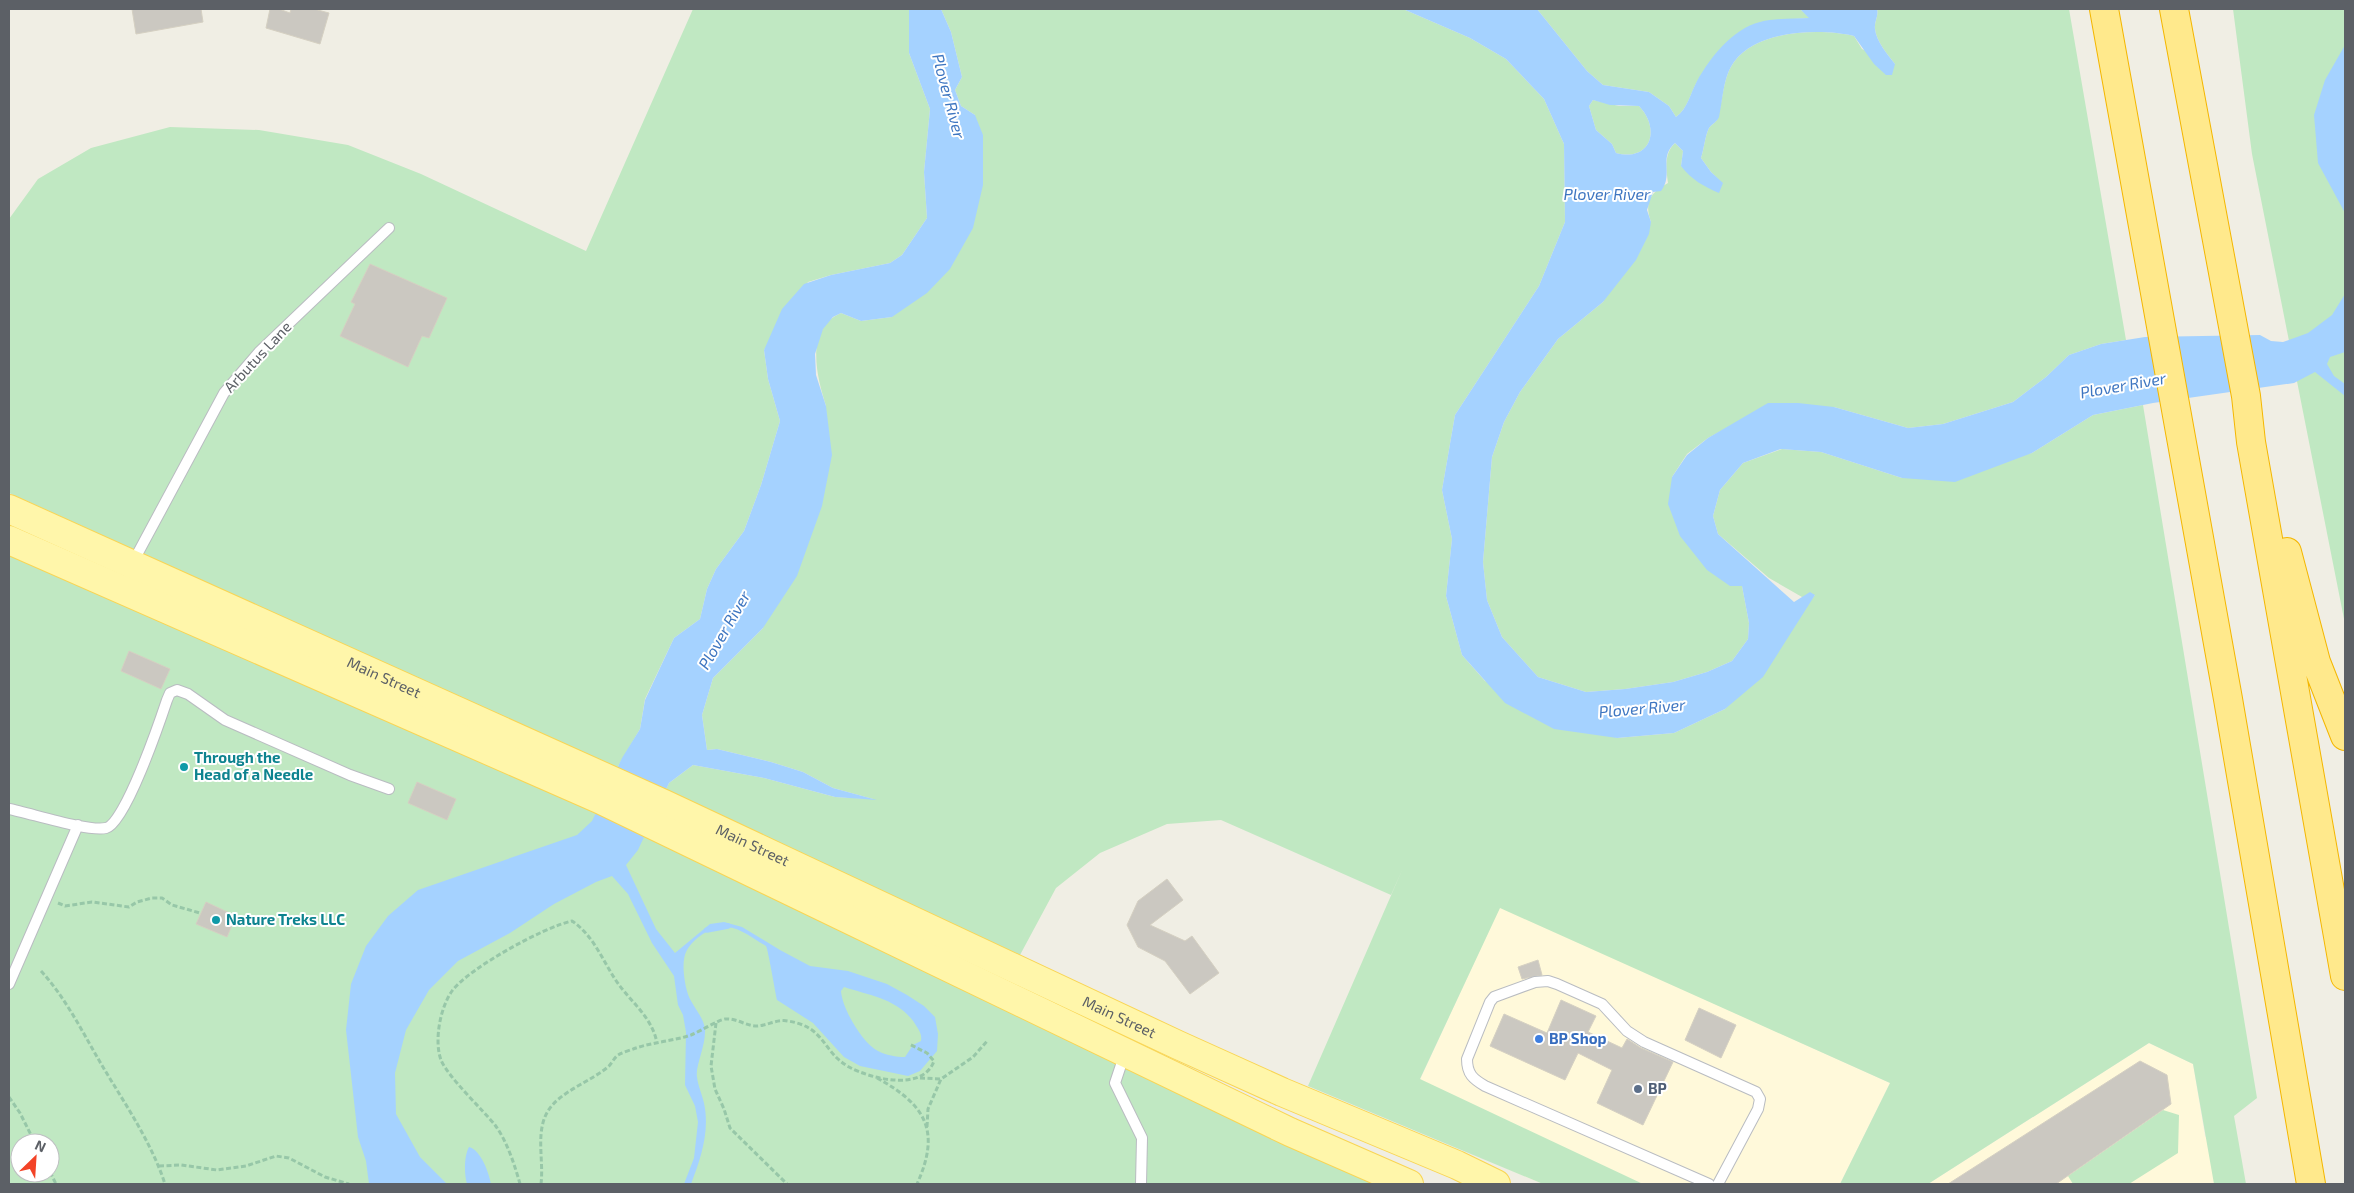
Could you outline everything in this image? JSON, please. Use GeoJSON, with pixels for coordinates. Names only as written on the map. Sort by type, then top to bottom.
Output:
{"type":"FeatureCollection","features":[{"type":"Feature","properties":{"kind":"highway"},"geometry":{"type":"LineString","coordinates":[[2104,9],[2174,407],[2230,708],[2311,1184]]}},
{"type":"Feature","properties":{"kind":"highway"},"geometry":{"type":"LineString","coordinates":[[2174,9],[2246,396],[2251,442],[2345,976]]}},
{"type":"Feature","properties":{"kind":"highway"},"geometry":{"type":"LineString","coordinates":[[2246,396],[2267,439],[2289,563],[2316,662],[2345,736]]}},
{"type":"Feature","properties":{"kind":"main road","name":"Main Street"},"geometry":{"type":"LineString","coordinates":[[9,509],[132,564],[603,789]]}},
{"type":"Feature","properties":{"kind":"main road","name":"Main Street"},"geometry":{"type":"LineString","coordinates":[[9,540],[659,814],[1265,1102],[1409,1184]]}},
{"type":"Feature","properties":{"kind":"main road","name":"Main Street"},"geometry":{"type":"LineString","coordinates":[[659,814],[1125,1052],[1265,1102],[1457,1165],[1496,1184]]}},
{"type":"Feature","properties":{"kind":"lane","name":"Arbutus Lane"},"geometry":{"type":"LineString","coordinates":[[132,564],[224,393],[260,352],[390,228]]}},
{"type":"Feature","properties":{"kind":"lane"},"geometry":{"type":"LineString","coordinates":[[9,809],[78,825],[106,828],[115,823],[127,802],[170,693],[177,690],[188,694],[225,720],[350,775],[389,789]]}},
{"type":"Feature","properties":{"kind":"lane"},"geometry":{"type":"LineString","coordinates":[[9,984],[45,897],[78,825]]}},
{"type":"Feature","properties":{"kind":"lane"},"geometry":{"type":"LineString","coordinates":[[1709,1184],[1485,1086],[1471,1077],[1467,1067],[1467,1059],[1490,1002],[1494,997],[1534,982],[1548,981],[1557,984],[1602,1004],[1627,1031],[1644,1042],[1756,1092],[1760,1099],[1758,1109],[1718,1184]]}},
{"type":"Feature","properties":{"kind":"lane"},"geometry":{"type":"LineString","coordinates":[[1125,1052],[1115,1083],[1142,1138],[1142,1184]]}},
{"type":"Feature","properties":{"kind":"path"},"geometry":{"type":"LineString","coordinates":[[45,897],[65,906],[92,902],[129,907],[137,902],[162,898],[172,905],[200,914]]}},
{"type":"Feature","properties":{"kind":"path"},"geometry":{"type":"LineString","coordinates":[[520,1184],[516,1164],[497,1128],[442,1062],[437,1048],[437,1036],[452,991],[475,971],[526,939],[548,931],[556,925],[572,921],[589,936],[615,979],[645,1015],[656,1043]]}},
{"type":"Feature","properties":{"kind":"path"},"geometry":{"type":"LineString","coordinates":[[41,971],[83,1032],[159,1166],[165,1184]]}},
{"type":"Feature","properties":{"kind":"path"},"geometry":{"type":"LineString","coordinates":[[541,1184],[540,1128],[549,1109],[559,1098],[609,1066],[618,1055],[656,1043],[680,1039],[708,1029],[716,1022],[726,1019],[756,1026],[785,1020],[808,1026],[849,1067],[890,1080],[941,1079]]}},
{"type":"Feature","properties":{"kind":"path"},"geometry":{"type":"LineString","coordinates":[[716,1022],[712,1066],[715,1089],[730,1128],[787,1184]]}},
{"type":"Feature","properties":{"kind":"path"},"geometry":{"type":"LineString","coordinates":[[917,1184],[930,1148],[927,1128],[928,1109],[941,1079],[973,1057],[988,1040]]}},
{"type":"Feature","properties":{"kind":"path"},"geometry":{"type":"LineString","coordinates":[[909,1044],[933,1058],[934,1061],[930,1069],[917,1078]]}},
{"type":"Feature","properties":{"kind":"path"},"geometry":{"type":"LineString","coordinates":[[872,1075],[898,1090],[910,1101],[927,1128]]}},
{"type":"Feature","properties":{"kind":"path"},"geometry":{"type":"LineString","coordinates":[[9,1097],[30,1133]]}},
{"type":"Feature","properties":{"kind":"path"},"geometry":{"type":"LineString","coordinates":[[159,1166],[181,1166],[217,1170],[246,1166],[276,1156],[289,1158],[325,1177],[349,1184]]}},
{"type":"Feature","properties":{"kind":"shaded area"},"geometry":{"type":"Polygon","coordinates":[[[1500,907],[1890,1083],[1840,1184],[1543,1184],[1400,1123],[1500,907]]]}},
{"type":"Feature","properties":{"kind":"shaded area"},"geometry":{"type":"Polygon","coordinates":[[[2149,1043],[2193,1064],[2205,1136],[2246,1184],[1928,1184],[2149,1043]]]}},
{"type":"Feature","properties":{"kind":"green space"},"geometry":{"type":"Polygon","coordinates":[[[693,9],[909,9],[909,53],[930,109],[924,172],[927,218],[902,255],[890,263],[831,275],[808,282],[764,350],[768,379],[780,421],[761,485],[744,531],[716,569],[707,589],[700,619],[674,638],[645,699],[640,729],[617,768],[9,493],[9,219],[38,179],[91,148],[170,127],[259,130],[348,145],[421,174],[586,251],[693,9]]]}},
{"type":"Feature","properties":{"kind":"green space"},"geometry":{"type":"Polygon","coordinates":[[[941,9],[1403,9],[1470,38],[1506,59],[1544,99],[1564,144],[1565,222],[1539,286],[1455,415],[1442,490],[1452,539],[1446,596],[1462,655],[1485,681],[1617,738],[1674,733],[1725,709],[1815,595],[1802,597],[1769,578],[1718,534],[1713,516],[1720,490],[1743,463],[1782,449],[1821,452],[1902,478],[2032,453],[2093,415],[2143,405],[2257,1098],[2234,1116],[2246,1184],[2214,1184],[2193,1064],[2149,1043],[1928,1184],[1840,1184],[1890,1083],[1500,908],[1420,1079],[1643,1184],[1543,1184],[1308,1086],[1403,868],[1391,895],[1221,820],[1167,824],[1100,853],[1056,888],[1020,955],[665,791],[669,783],[693,765],[764,778],[835,797],[873,799],[833,788],[803,772],[771,762],[717,749],[707,750],[702,715],[713,678],[763,628],[826,406],[819,381],[816,355],[822,330],[829,320],[841,313],[861,321],[892,317],[975,115],[961,106],[955,90],[962,77],[951,32],[941,9]]]}},
{"type":"Feature","properties":{"kind":"green space"},"geometry":{"type":"Polygon","coordinates":[[[1537,9],[1800,9],[1810,18],[1791,19],[1758,26],[1730,41],[1707,66],[1686,105],[1676,117],[1669,106],[1649,92],[1603,85],[1587,71],[1537,9]]]}},
{"type":"Feature","properties":{"kind":"green space"},"geometry":{"type":"Polygon","coordinates":[[[1877,9],[2069,9],[2126,340],[2101,344],[2069,355],[2046,377],[2013,402],[1943,424],[1908,428],[1834,407],[1736,423],[1708,438],[1687,454],[1672,477],[1742,586],[1749,623],[1748,639],[1732,661],[1707,672],[1673,682],[1586,692],[1538,677],[1502,637],[1487,600],[1483,562],[1492,457],[1504,422],[1520,392],[1558,339],[1603,302],[1651,222],[1648,209],[1650,199],[1657,190],[1668,183],[1666,167],[1667,156],[1671,147],[1675,143],[1683,151],[1681,166],[1722,183],[1701,158],[1709,128],[1716,122],[1725,81],[1734,62],[1744,51],[1758,43],[1773,38],[1807,32],[1824,32],[1854,36],[1862,49],[1895,64],[1883,48],[1876,34],[1877,9]]]}},
{"type":"Feature","properties":{"kind":"green space"},"geometry":{"type":"Polygon","coordinates":[[[2233,9],[2345,9],[2345,624],[2252,154],[2233,9]]]}},
{"type":"Feature","properties":{"kind":"green space"},"geometry":{"type":"Polygon","coordinates":[[[1593,100],[1619,106],[1639,106],[1650,124],[1649,142],[1644,148],[1637,153],[1628,155],[1616,153],[1612,144],[1596,130],[1589,106],[1593,100]]]}},
{"type":"Feature","properties":{"kind":"green space"},"geometry":{"type":"Polygon","coordinates":[[[9,540],[1409,1184],[9,1184],[9,540]]]}},
{"type":"Feature","properties":{"kind":"green space"},"geometry":{"type":"Polygon","coordinates":[[[2163,1110],[2179,1115],[2178,1153],[2129,1184],[2073,1184],[2068,1176],[2163,1110]]]}},
{"type":"Feature","properties":{"kind":"water","name":"Plover River"},"geometry":{"type":"Polygon","coordinates":[[[909,9],[941,9],[951,32],[962,77],[955,90],[961,106],[975,115],[983,135],[983,185],[973,228],[950,269],[927,293],[892,317],[861,321],[841,313],[833,317],[823,329],[815,354],[816,375],[826,406],[832,455],[822,506],[797,576],[763,628],[713,678],[702,715],[707,750],[717,749],[771,762],[803,772],[833,788],[877,800],[835,797],[764,778],[693,765],[669,783],[638,850],[626,865],[656,929],[675,953],[710,924],[724,922],[742,927],[810,966],[848,971],[887,984],[907,995],[924,1006],[935,1017],[938,1034],[937,1051],[920,1071],[908,1076],[860,1066],[844,1057],[813,1023],[777,1000],[766,946],[733,928],[716,928],[705,933],[690,945],[685,954],[684,964],[685,981],[689,996],[702,1019],[705,1029],[697,1077],[706,1113],[706,1124],[704,1144],[695,1174],[691,1184],[684,1184],[694,1158],[698,1122],[695,1106],[685,1085],[686,1032],[683,1015],[678,1005],[674,976],[652,943],[628,894],[612,876],[596,882],[554,904],[510,933],[458,961],[429,990],[406,1030],[395,1073],[396,1114],[420,1157],[447,1184],[369,1184],[366,1161],[358,1137],[346,1030],[351,984],[366,946],[388,916],[418,890],[577,835],[592,821],[622,758],[640,729],[645,700],[674,638],[700,619],[707,589],[716,569],[744,531],[761,485],[780,421],[768,379],[764,350],[782,309],[804,284],[831,275],[890,263],[902,255],[927,218],[924,172],[930,109],[909,53],[909,9]],[[844,987],[841,991],[842,998],[849,1015],[860,1033],[872,1047],[884,1054],[905,1057],[913,1045],[921,1041],[920,1032],[903,1010],[875,996],[844,987]]]}},
{"type":"Feature","properties":{"kind":"water","name":"Plover River"},"geometry":{"type":"Polygon","coordinates":[[[1403,9],[1537,9],[1587,71],[1603,85],[1649,92],[1669,106],[1676,117],[1686,105],[1708,63],[1731,38],[1740,31],[1760,22],[1778,19],[1809,18],[1800,9],[1877,9],[1876,34],[1883,48],[1895,64],[1892,75],[1886,75],[1874,64],[1854,36],[1824,32],[1790,34],[1773,38],[1758,43],[1744,51],[1730,68],[1719,117],[1709,128],[1701,158],[1711,172],[1723,183],[1719,193],[1698,182],[1685,171],[1681,166],[1683,151],[1675,143],[1667,154],[1665,185],[1661,191],[1653,192],[1647,210],[1651,222],[1649,234],[1636,260],[1603,302],[1558,339],[1520,392],[1504,422],[1492,457],[1483,562],[1487,600],[1502,637],[1538,677],[1586,692],[1625,689],[1673,682],[1707,672],[1732,661],[1748,639],[1749,623],[1742,586],[1730,586],[1707,570],[1680,536],[1668,504],[1672,477],[1687,455],[1708,438],[1768,403],[1798,403],[1834,407],[1908,428],[1943,424],[2013,402],[2046,377],[2069,355],[2101,344],[2145,337],[2260,335],[2271,341],[2283,342],[2308,333],[2332,315],[2345,294],[2345,352],[2330,357],[2327,364],[2334,376],[2345,384],[2345,396],[2315,372],[2294,383],[2153,403],[2093,415],[2032,453],[1955,482],[1902,478],[1821,452],[1781,449],[1743,463],[1720,490],[1713,516],[1718,534],[1794,602],[1810,592],[1815,595],[1763,677],[1725,709],[1674,733],[1617,738],[1554,729],[1505,703],[1462,655],[1446,596],[1452,539],[1442,490],[1455,415],[1539,286],[1565,222],[1564,144],[1544,99],[1506,59],[1470,38],[1403,9]],[[1593,100],[1589,106],[1596,130],[1612,144],[1616,153],[1628,155],[1637,153],[1649,142],[1650,124],[1646,115],[1639,106],[1610,105],[1593,100]]]}},
{"type":"Feature","properties":{"kind":"water"},"geometry":{"type":"Polygon","coordinates":[[[2345,45],[2345,213],[2318,163],[2314,115],[2325,80],[2345,45]]]}},
{"type":"Feature","properties":{"kind":"water"},"geometry":{"type":"Polygon","coordinates":[[[469,1147],[481,1157],[491,1184],[467,1184],[465,1165],[469,1147]]]}},
{"type":"Feature","properties":{"kind":"building"},"geometry":{"type":"Polygon","coordinates":[[[132,9],[201,9],[203,22],[136,34],[132,9]]]}},
{"type":"Feature","properties":{"kind":"building"},"geometry":{"type":"Polygon","coordinates":[[[270,9],[279,9],[290,13],[291,9],[314,9],[329,13],[320,44],[266,28],[270,9]]]}},
{"type":"Feature","properties":{"kind":"building"},"geometry":{"type":"Polygon","coordinates":[[[370,264],[447,298],[429,338],[422,336],[408,367],[340,336],[355,304],[351,302],[370,264]]]}},
{"type":"Feature","properties":{"kind":"building"},"geometry":{"type":"Polygon","coordinates":[[[129,651],[170,669],[161,689],[121,671],[129,651]]]}},
{"type":"Feature","properties":{"kind":"building"},"geometry":{"type":"Polygon","coordinates":[[[417,782],[456,799],[447,820],[408,803],[417,782]]]}},
{"type":"Feature","properties":{"kind":"building"},"geometry":{"type":"Polygon","coordinates":[[[1167,879],[1183,900],[1150,925],[1185,941],[1192,936],[1219,973],[1190,994],[1165,961],[1138,947],[1127,925],[1138,901],[1167,879]]]}},
{"type":"Feature","properties":{"kind":"building","name":"Nature Treks LLC"},"geometry":{"type":"Polygon","coordinates":[[[206,902],[236,916],[227,937],[196,924],[206,902]]]}},
{"type":"Feature","properties":{"kind":"building"},"geometry":{"type":"Polygon","coordinates":[[[1538,960],[1542,975],[1522,979],[1518,967],[1538,960]]]}},
{"type":"Feature","properties":{"kind":"building"},"geometry":{"type":"Polygon","coordinates":[[[1561,1000],[1596,1016],[1588,1032],[1622,1048],[1627,1039],[1641,1048],[1673,1062],[1643,1125],[1597,1103],[1612,1070],[1578,1053],[1565,1080],[1490,1046],[1504,1014],[1547,1033],[1561,1000]]]}},
{"type":"Feature","properties":{"kind":"building"},"geometry":{"type":"Polygon","coordinates":[[[1699,1008],[1736,1025],[1721,1058],[1685,1040],[1699,1008]]]}},
{"type":"Feature","properties":{"kind":"building"},"geometry":{"type":"Polygon","coordinates":[[[2140,1061],[2167,1075],[2171,1104],[2056,1184],[1948,1184],[2140,1061]]]}},
{"type":"Feature","properties":{"kind":"waterway"},"geometry":{"type":"LineString","coordinates":[[707,930],[728,926]]}},
{"type":"Feature","properties":{"kind":"place","name":"Through the Head of a Needle"},"geometry":{"type":"Point","coordinates":[184,767]}},
{"type":"Feature","properties":{"kind":"place","name":"Nature Treks LLC"},"geometry":{"type":"Point","coordinates":[216,920]}},
{"type":"Feature","properties":{"kind":"place","name":"BP Shop"},"geometry":{"type":"Point","coordinates":[1539,1039]}},
{"type":"Feature","properties":{"kind":"place","name":"BP"},"geometry":{"type":"Point","coordinates":[1638,1089]}}]}
